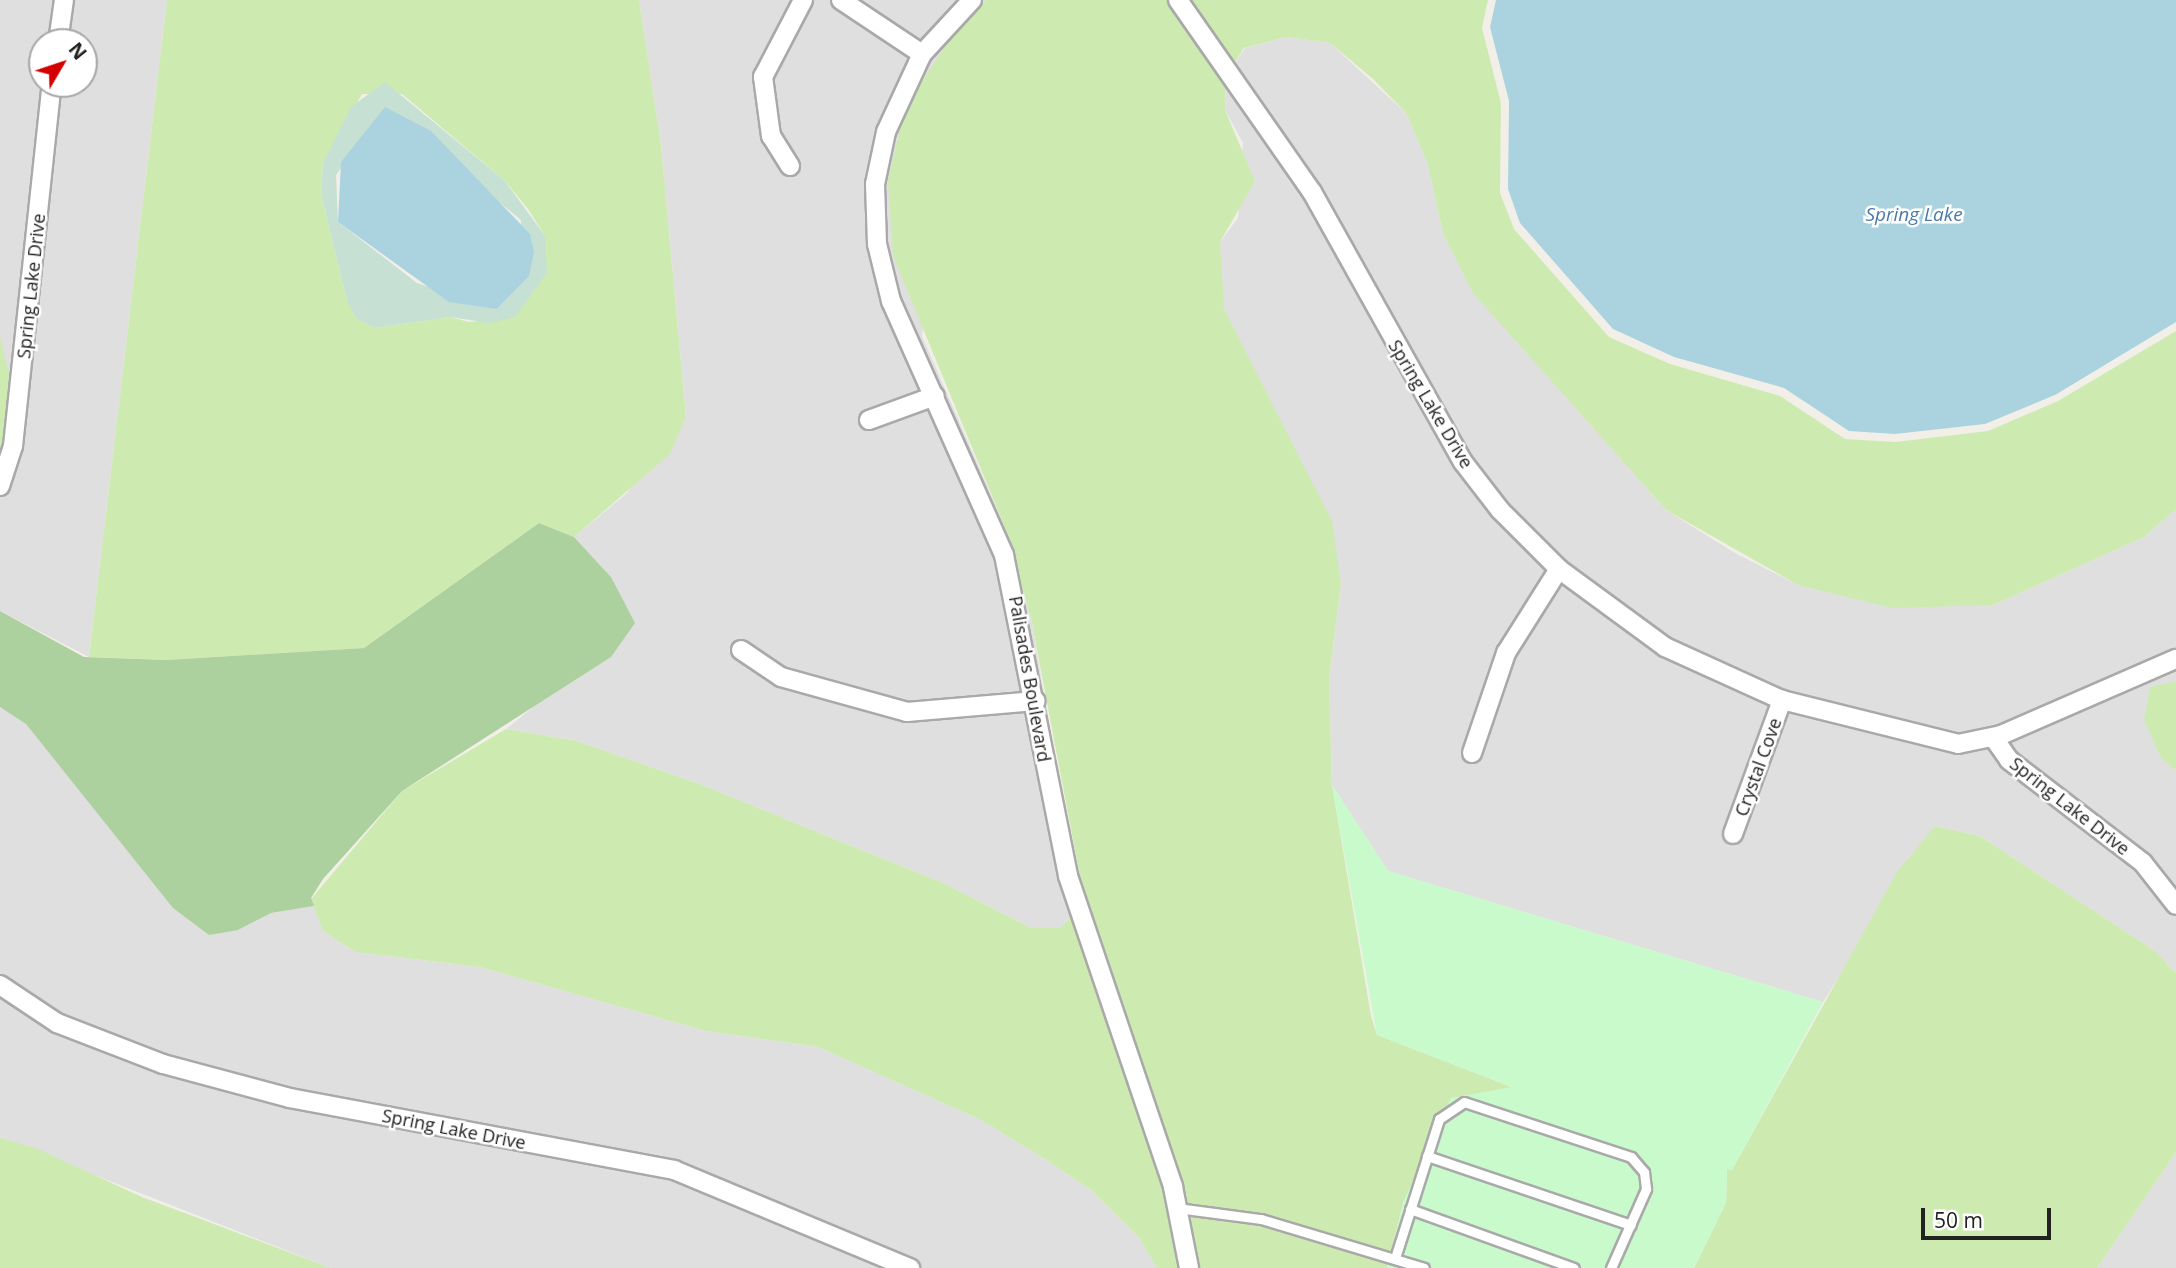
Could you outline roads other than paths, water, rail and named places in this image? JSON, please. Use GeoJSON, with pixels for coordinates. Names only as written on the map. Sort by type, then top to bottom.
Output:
{"type":"FeatureCollection","features":[{"type":"Feature","properties":{"kind":"street"},"geometry":{"type":"LineString","coordinates":[[60,28],[64,0]]}},
{"type":"Feature","properties":{"kind":"street"},"geometry":{"type":"LineString","coordinates":[[790,166],[771,136],[763,77],[803,0]]}},
{"type":"Feature","properties":{"kind":"street"},"geometry":{"type":"LineString","coordinates":[[841,0],[922,54]]}},
{"type":"Feature","properties":{"kind":"street","name":"Palisades Boulevard"},"geometry":{"type":"LineString","coordinates":[[972,0],[922,54],[886,132],[874,215],[891,301],[1004,555],[1036,701],[1068,876],[1177,1208],[1189,1268]]}},
{"type":"Feature","properties":{"kind":"street","name":"Spring Lake Drive"},"geometry":{"type":"LineString","coordinates":[[1178,0],[1312,191],[1463,461],[1559,569],[1665,647],[1782,700],[1912,737],[1958,744],[1993,737],[2176,659]]}},
{"type":"Feature","properties":{"kind":"street","name":"Spring Lake Drive"},"geometry":{"type":"LineString","coordinates":[[0,486],[13,446],[50,98]]}},
{"type":"Feature","properties":{"kind":"street"},"geometry":{"type":"LineString","coordinates":[[869,420],[935,396]]}},
{"type":"Feature","properties":{"kind":"street"},"geometry":{"type":"LineString","coordinates":[[1472,753],[1506,653],[1559,569]]}},
{"type":"Feature","properties":{"kind":"street"},"geometry":{"type":"LineString","coordinates":[[741,650],[781,677],[907,712],[1036,701]]}},
{"type":"Feature","properties":{"kind":"street","name":"Crystal Cove"},"geometry":{"type":"LineString","coordinates":[[1733,834],[1782,700]]}},
{"type":"Feature","properties":{"kind":"street","name":"Spring Lake Drive"},"geometry":{"type":"LineString","coordinates":[[1993,737],[2009,760],[2143,863],[2176,905]]}},
{"type":"Feature","properties":{"kind":"street","name":"Spring Lake Drive"},"geometry":{"type":"LineString","coordinates":[[0,985],[57,1023],[163,1064],[290,1098],[674,1170],[911,1268]]}},
{"type":"Feature","properties":{"kind":"lane"},"geometry":{"type":"LineString","coordinates":[[1395,1258],[1439,1119],[1464,1102],[1631,1157],[1644,1172],[1646,1189],[1611,1268]]}},
{"type":"Feature","properties":{"kind":"lane"},"geometry":{"type":"LineString","coordinates":[[1427,1156],[1631,1225]]}},
{"type":"Feature","properties":{"kind":"lane"},"geometry":{"type":"LineString","coordinates":[[1177,1208],[1261,1219],[1424,1268]]}},
{"type":"Feature","properties":{"kind":"lane"},"geometry":{"type":"LineString","coordinates":[[1410,1209],[1574,1268]]}},
{"type":"Feature","properties":{"kind":"water","name":"Spring Lake"},"geometry":{"type":"Polygon","coordinates":[[[1496,0],[2176,0],[2176,322],[2055,395],[1985,424],[1895,434],[1849,431],[1784,388],[1674,357],[1613,329],[1520,223],[1508,189],[1509,101],[1490,27],[1496,0]]]}},
{"type":"Feature","properties":{"kind":"water"},"geometry":{"type":"Polygon","coordinates":[[[385,107],[431,131],[530,234],[534,252],[529,276],[497,309],[449,302],[338,222],[341,162],[385,107]]]}}]}
